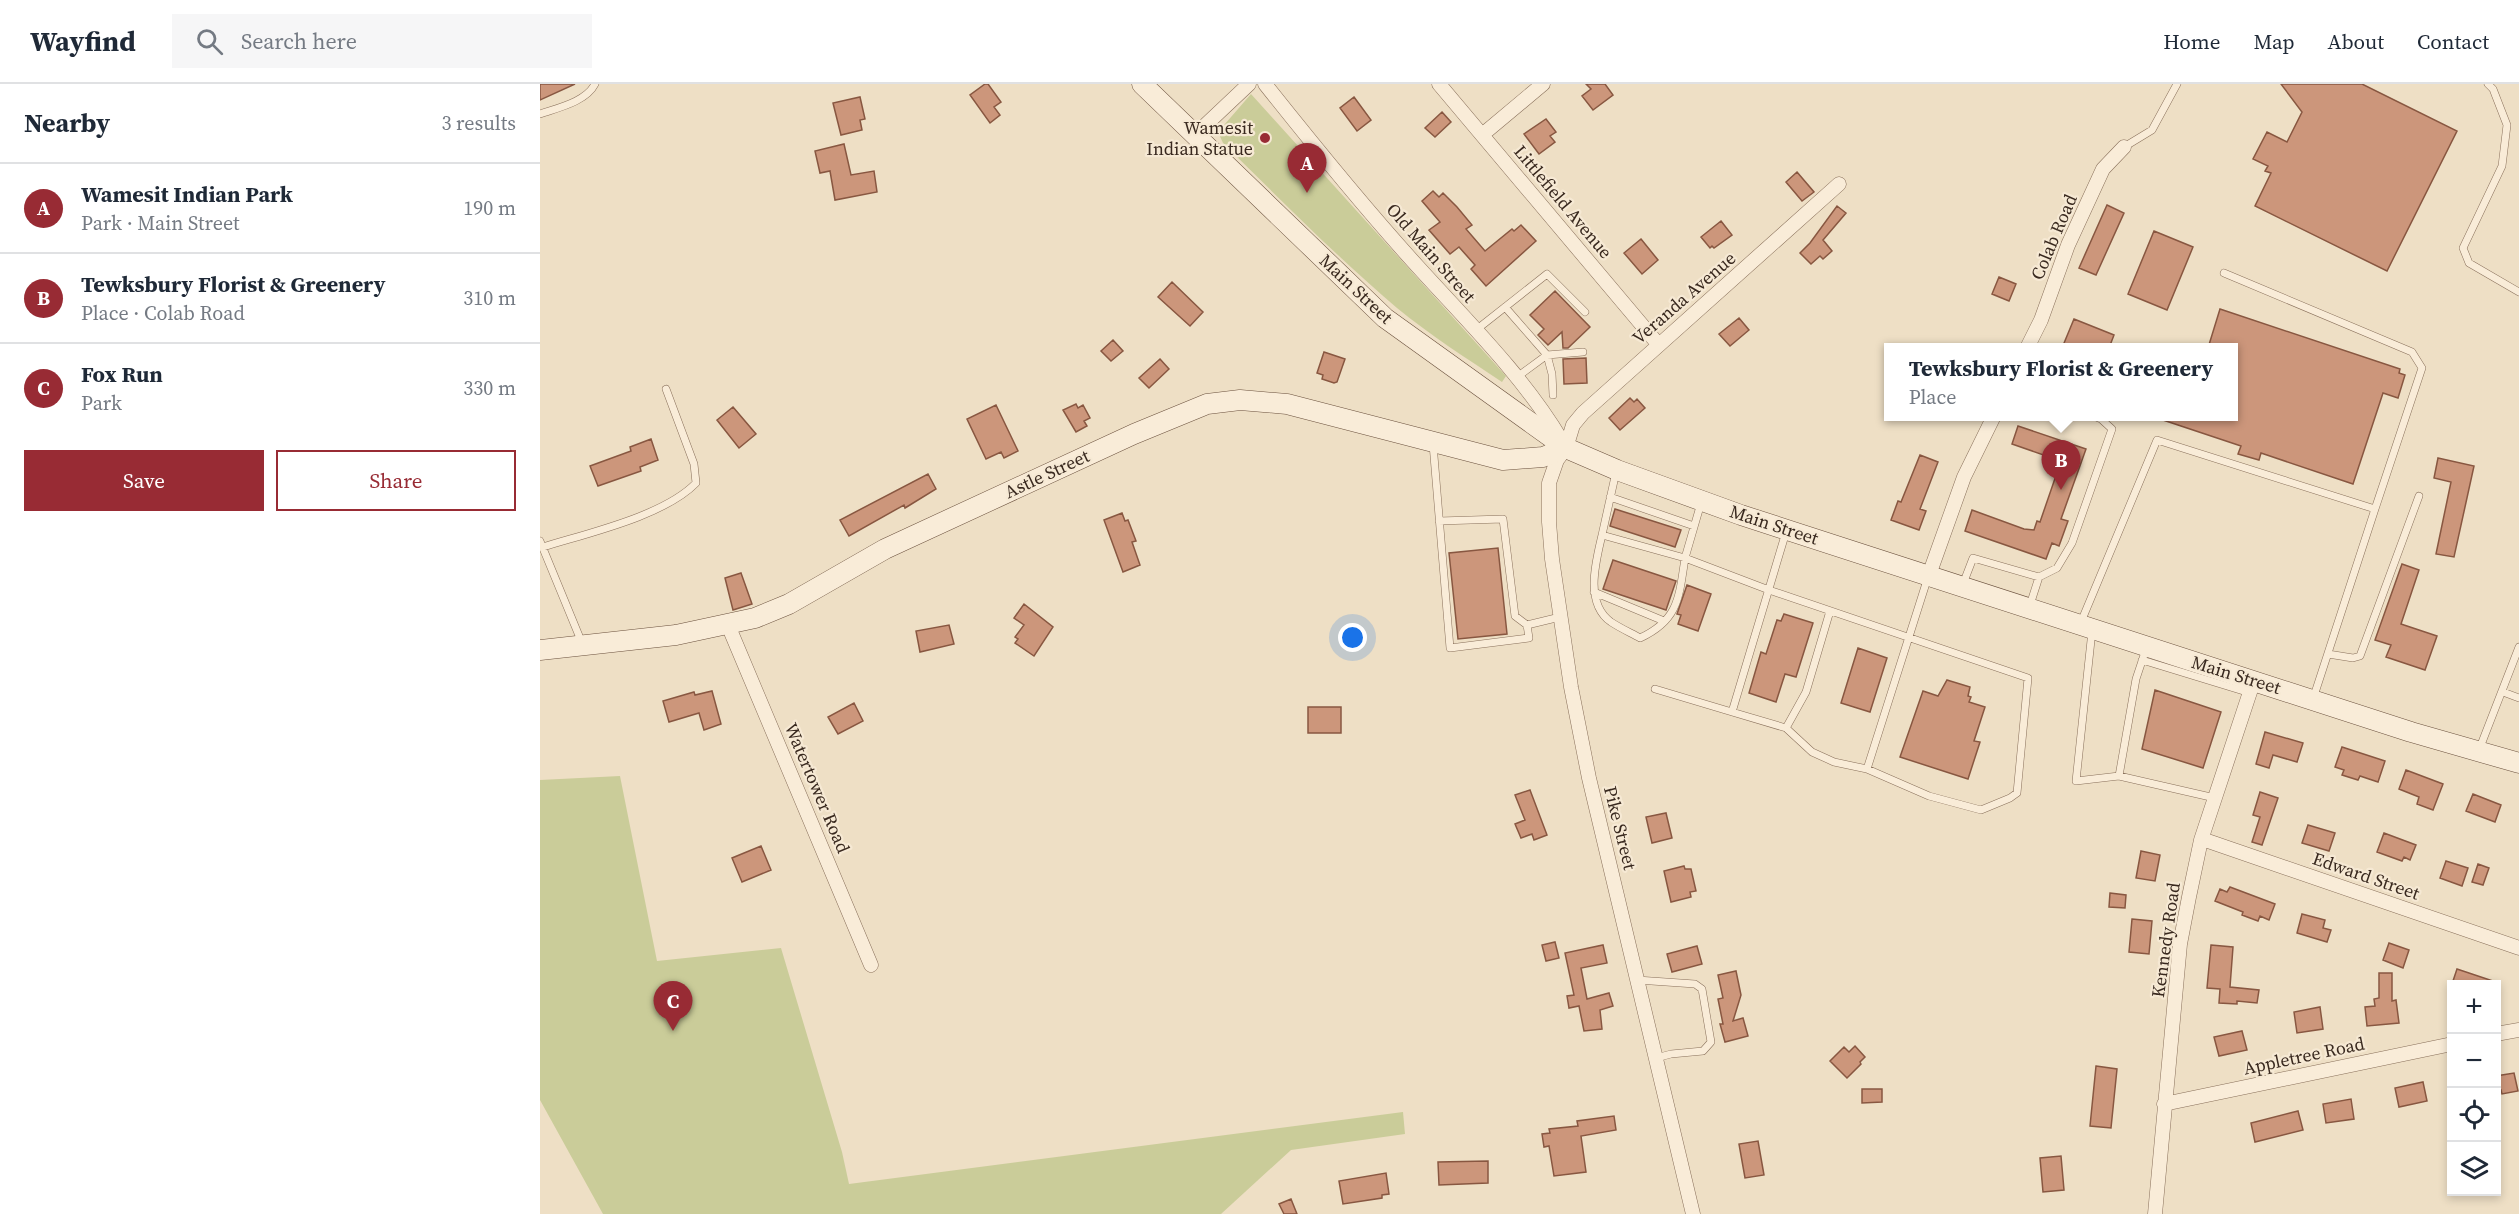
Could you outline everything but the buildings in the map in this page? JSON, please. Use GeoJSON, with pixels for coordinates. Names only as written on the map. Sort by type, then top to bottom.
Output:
{"type":"FeatureCollection","features":[{"type":"Feature","properties":{"kind":"main road","name":"Main Street"},"geometry":{"type":"LineString","coordinates":[[1143,84],[1385,318],[1566,448],[1617,470],[1701,501],[2086,626],[2144,653],[2252,687],[2313,700],[2411,732],[2519,763]]}},
{"type":"Feature","properties":{"kind":"main road","name":"Astle Street"},"geometry":{"type":"LineString","coordinates":[[540,650],[676,635],[728,626],[772,612],[885,549],[1182,412],[1207,404],[1230,400],[1269,401],[1329,414],[1503,460],[1543,458],[1566,448]]}},
{"type":"Feature","properties":{"kind":"street"},"geometry":{"type":"LineString","coordinates":[[1196,134],[1249,84]]}},
{"type":"Feature","properties":{"kind":"street","name":"Old Main Street"},"geometry":{"type":"LineString","coordinates":[[1265,84],[1418,267],[1517,377],[1549,419],[1566,448]]}},
{"type":"Feature","properties":{"kind":"street","name":"Littlefield Avenue"},"geometry":{"type":"LineString","coordinates":[[1439,84],[1659,344]]}},
{"type":"Feature","properties":{"kind":"street"},"geometry":{"type":"LineString","coordinates":[[1482,135],[1543,84]]}},
{"type":"Feature","properties":{"kind":"street","name":"Colab Road"},"geometry":{"type":"LineString","coordinates":[[2030,343],[2041,320],[2068,245],[2103,169],[2124,147]]}},
{"type":"Feature","properties":{"kind":"street","name":"Veranda Avenue"},"geometry":{"type":"LineString","coordinates":[[1566,448],[1573,425],[1583,413],[1839,184]]}},
{"type":"Feature","properties":{"kind":"street"},"geometry":{"type":"LineString","coordinates":[[1929,575],[1964,477],[1992,421]]}},
{"type":"Feature","properties":{"kind":"street","name":"Pike Street"},"geometry":{"type":"LineString","coordinates":[[1566,448],[1552,472],[1548,501],[1550,541],[1570,687],[1589,778],[1693,1214]]}},
{"type":"Feature","properties":{"kind":"street","name":"Watertower Road"},"geometry":{"type":"LineString","coordinates":[[728,626],[871,965]]}},
{"type":"Feature","properties":{"kind":"street","name":"Kennedy Road"},"geometry":{"type":"LineString","coordinates":[[2155,1214],[2180,944],[2202,839],[2252,687]]}},
{"type":"Feature","properties":{"kind":"street","name":"Edward Street"},"geometry":{"type":"LineString","coordinates":[[2202,839],[2519,948]]}},
{"type":"Feature","properties":{"kind":"street"},"geometry":{"type":"LineString","coordinates":[[2501,1033],[2519,1030]]}},
{"type":"Feature","properties":{"kind":"street","name":"Appletree Road"},"geometry":{"type":"LineString","coordinates":[[2164,1104],[2447,1045]]}},
{"type":"Feature","properties":{"kind":"lane"},"geometry":{"type":"LineString","coordinates":[[2124,147],[2152,130],[2177,84]]}},
{"type":"Feature","properties":{"kind":"lane"},"geometry":{"type":"LineString","coordinates":[[2488,84],[2493,89],[2507,125],[2502,166],[2463,248],[2469,263],[2519,292]]}},
{"type":"Feature","properties":{"kind":"lane"},"geometry":{"type":"LineString","coordinates":[[540,114],[574,102],[594,87]]}},
{"type":"Feature","properties":{"kind":"lane"},"geometry":{"type":"LineString","coordinates":[[2224,273],[2412,352],[2422,368],[2313,700]]}},
{"type":"Feature","properties":{"kind":"lane"},"geometry":{"type":"LineString","coordinates":[[1476,330],[1547,274],[1585,312]]}},
{"type":"Feature","properties":{"kind":"lane"},"geometry":{"type":"LineString","coordinates":[[1505,307],[1547,355],[1552,374],[1553,395]]}},
{"type":"Feature","properties":{"kind":"lane"},"geometry":{"type":"LineString","coordinates":[[1517,377],[1547,355],[1583,352]]}},
{"type":"Feature","properties":{"kind":"lane"},"geometry":{"type":"LineString","coordinates":[[583,646],[542,544],[661,507],[684,495],[696,483],[694,464],[666,389]]}},
{"type":"Feature","properties":{"kind":"lane"},"geometry":{"type":"LineString","coordinates":[[1962,585],[1973,558],[2039,577],[2056,568],[2072,543],[2112,429],[2104,421]]}},
{"type":"Feature","properties":{"kind":"lane"},"geometry":{"type":"LineString","coordinates":[[2215,798],[2120,776],[2076,781],[2086,626],[2157,440],[2375,509]]}},
{"type":"Feature","properties":{"kind":"lane"},"geometry":{"type":"LineString","coordinates":[[1433,442],[1450,648],[1529,638],[1527,625],[1515,616],[1503,519],[1440,521]]}},
{"type":"Feature","properties":{"kind":"lane"},"geometry":{"type":"LineString","coordinates":[[1617,470],[1595,564],[1594,592],[1601,612],[1610,622],[1640,638],[1656,631],[1677,606],[1685,558],[1701,501]]}},
{"type":"Feature","properties":{"kind":"lane"},"geometry":{"type":"LineString","coordinates":[[2328,654],[2353,658],[2360,656],[2418,496]]}},
{"type":"Feature","properties":{"kind":"lane"},"geometry":{"type":"LineString","coordinates":[[1610,497],[1694,526]]}},
{"type":"Feature","properties":{"kind":"lane"},"geometry":{"type":"LineString","coordinates":[[1732,712],[1787,530]]}},
{"type":"Feature","properties":{"kind":"lane"},"geometry":{"type":"LineString","coordinates":[[1602,535],[1685,558],[1769,590],[2028,678],[2017,793],[1981,810],[1929,796],[1867,769],[1834,762],[1812,752],[1786,728],[1655,689]]}},
{"type":"Feature","properties":{"kind":"lane"},"geometry":{"type":"LineString","coordinates":[[1867,769],[1929,575]]}},
{"type":"Feature","properties":{"kind":"lane"},"geometry":{"type":"LineString","coordinates":[[2030,608],[2039,577]]}},
{"type":"Feature","properties":{"kind":"lane"},"geometry":{"type":"LineString","coordinates":[[1594,592],[1664,621]]}},
{"type":"Feature","properties":{"kind":"lane"},"geometry":{"type":"LineString","coordinates":[[1786,728],[1806,692],[1830,611]]}},
{"type":"Feature","properties":{"kind":"lane"},"geometry":{"type":"LineString","coordinates":[[1527,625],[1560,617]]}},
{"type":"Feature","properties":{"kind":"lane"},"geometry":{"type":"LineString","coordinates":[[2479,750],[2519,646]]}},
{"type":"Feature","properties":{"kind":"lane"},"geometry":{"type":"LineString","coordinates":[[2120,776],[2136,679],[2144,653]]}},
{"type":"Feature","properties":{"kind":"lane"},"geometry":{"type":"LineString","coordinates":[[2503,692],[2519,698]]}},
{"type":"Feature","properties":{"kind":"lane"},"geometry":{"type":"LineString","coordinates":[[1637,980],[1695,984],[1701,989],[1709,1019],[1711,1042],[1703,1050],[1656,1058]]}},
{"type":"Feature","properties":{"kind":"green space"},"geometry":{"type":"Polygon","coordinates":[[[1251,94],[1506,376],[1502,382],[1435,337],[1397,308],[1330,248],[1223,143],[1218,132],[1251,94]]]}},
{"type":"Feature","properties":{"kind":"green space"},"geometry":{"type":"Polygon","coordinates":[[[620,776],[657,961],[781,948],[842,1152],[849,1184],[1403,1112],[1405,1134],[1291,1150],[1221,1214],[603,1214],[540,1100],[540,780],[620,776]]]}},
{"type":"Feature","properties":{"kind":"place","name":"Wamesit Indian Statue"},"geometry":{"type":"Point","coordinates":[1265,138]}},
{"type":"Feature","properties":{"kind":"place","name":"Wamesit Indian Park"},"geometry":{"type":"Point","coordinates":[1307,193]}},
{"type":"Feature","properties":{"kind":"place","name":"Tewksbury Florist & Greenery"},"geometry":{"type":"Point","coordinates":[2061,490]}},
{"type":"Feature","properties":{"kind":"place","name":"Fox Run"},"geometry":{"type":"Point","coordinates":[673,1031]}}]}
